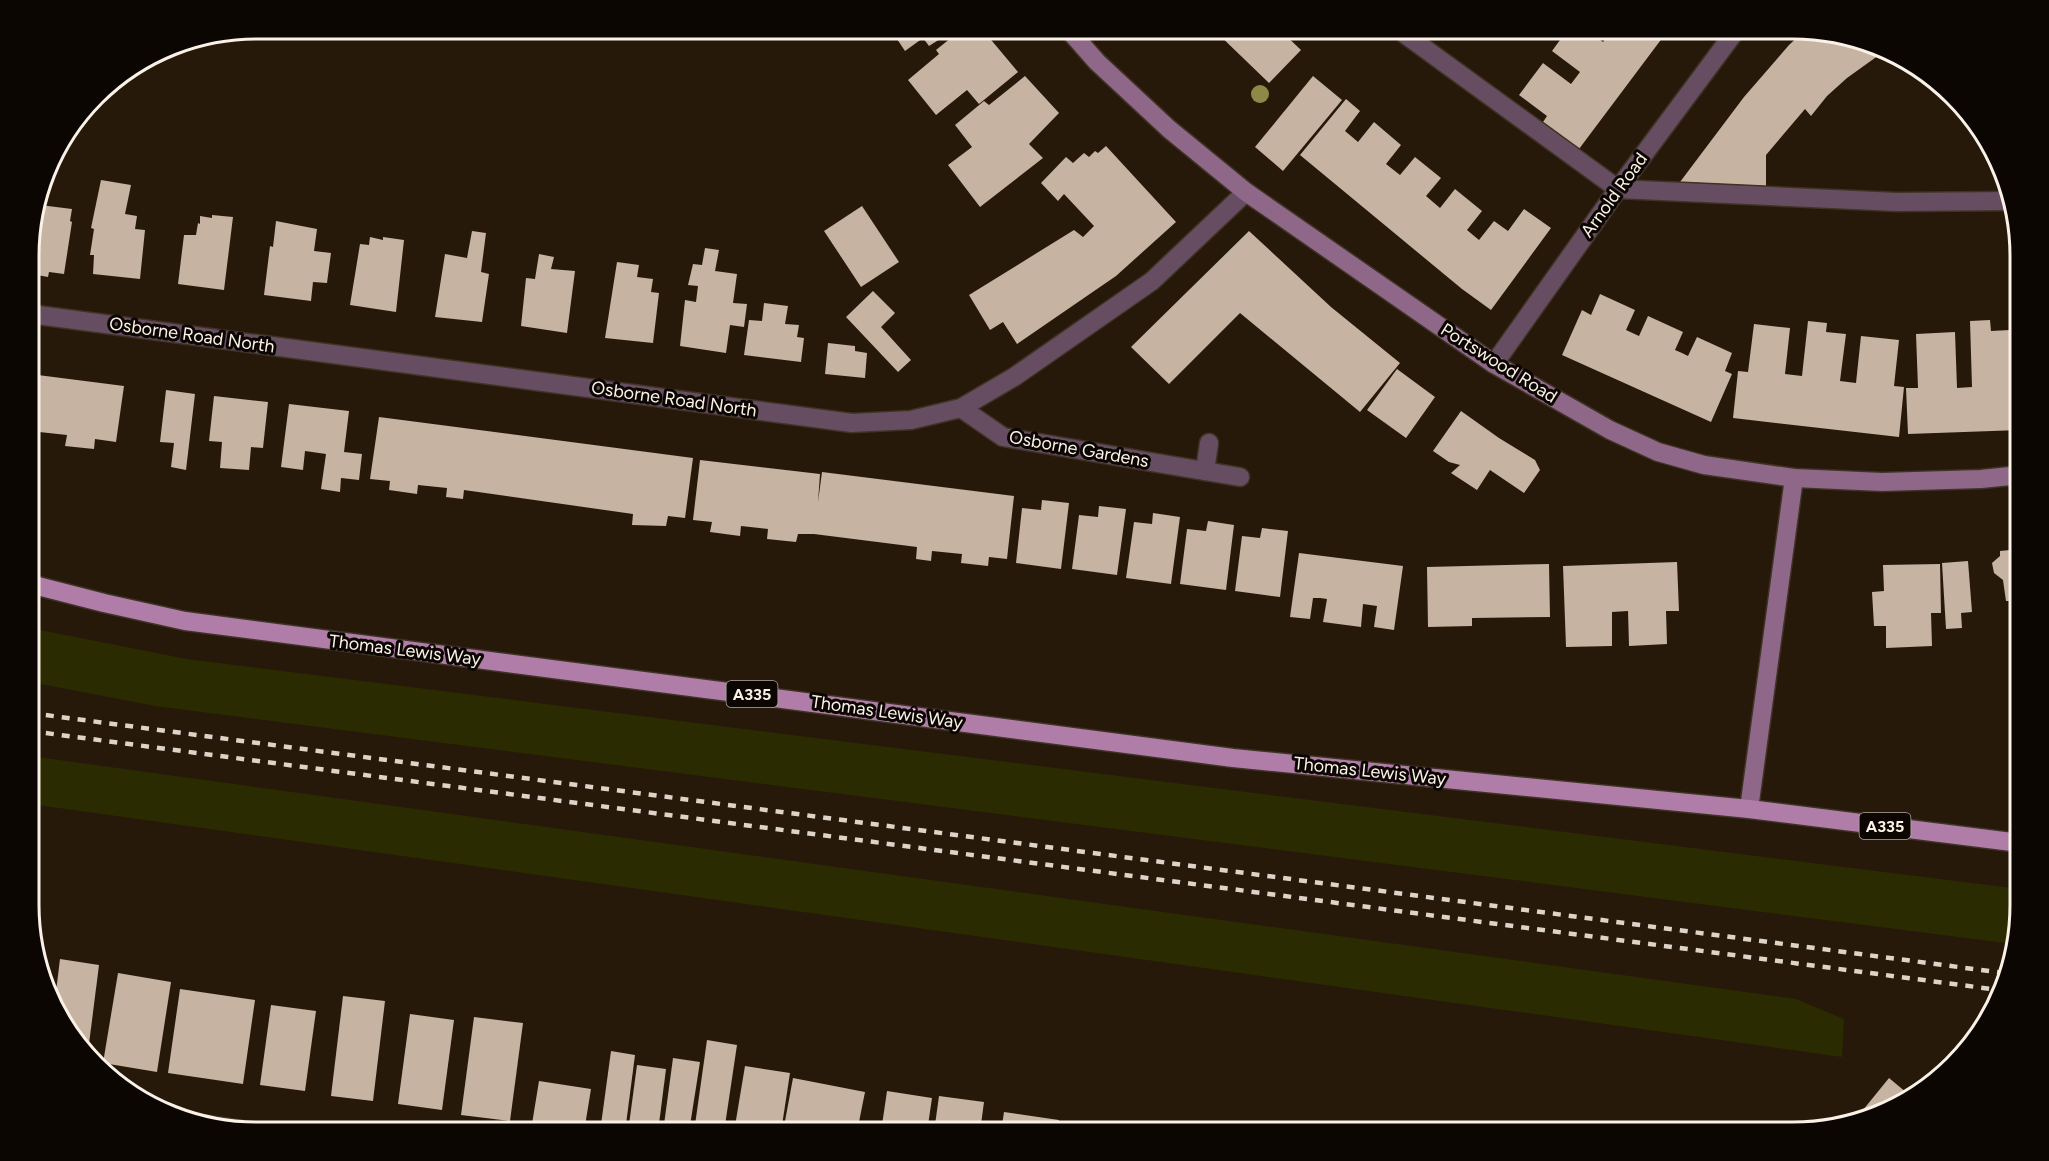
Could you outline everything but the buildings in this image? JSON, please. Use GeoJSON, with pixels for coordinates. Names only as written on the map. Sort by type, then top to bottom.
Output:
{"type":"FeatureCollection","features":[{"type":"Feature","properties":{"kind":"main road","name":"Thomas Lewis Way"},"geometry":{"type":"LineString","coordinates":[[39,586],[184,621],[1233,758],[1749,809],[2010,842]]}},
{"type":"Feature","properties":{"kind":"street","name":"Portswood Road"},"geometry":{"type":"LineString","coordinates":[[1077,39],[1097,62],[1169,129],[1246,192],[1494,364],[1610,430],[1658,452],[1704,465],[1794,478],[1882,482],[2010,476]]}},
{"type":"Feature","properties":{"kind":"street"},"geometry":{"type":"LineString","coordinates":[[1412,39],[1618,189],[1897,202],[2003,201]]}},
{"type":"Feature","properties":{"kind":"street","name":"Arnold Road"},"geometry":{"type":"LineString","coordinates":[[1494,364],[1618,189],[1729,39]]}},
{"type":"Feature","properties":{"kind":"street","name":"Osborne Road North"},"geometry":{"type":"LineString","coordinates":[[39,315],[852,423],[911,420],[961,408],[1014,377],[1152,281],[1246,192]]}},
{"type":"Feature","properties":{"kind":"street","name":"Osborne Gardens"},"geometry":{"type":"LineString","coordinates":[[961,408],[1003,437],[1240,477]]}},
{"type":"Feature","properties":{"kind":"street"},"geometry":{"type":"LineString","coordinates":[[1205,471],[1209,443]]}},
{"type":"Feature","properties":{"kind":"street"},"geometry":{"type":"LineString","coordinates":[[1749,809],[1794,478]]}},
{"type":"Feature","properties":{"kind":"shaded area"},"geometry":{"type":"Polygon","coordinates":[[[39,630],[187,659],[2010,888],[2010,920],[2007,943],[155,706],[39,684],[39,630]]]}},
{"type":"Feature","properties":{"kind":"shaded area"},"geometry":{"type":"Polygon","coordinates":[[[39,757],[1796,999],[1844,1019],[1842,1057],[39,805],[39,757]]]}},
{"type":"Feature","properties":{"kind":"railway"},"geometry":{"type":"LineString","coordinates":[[39,714],[2000,972]]}},
{"type":"Feature","properties":{"kind":"railway"},"geometry":{"type":"LineString","coordinates":[[39,732],[1993,989]]}}]}
